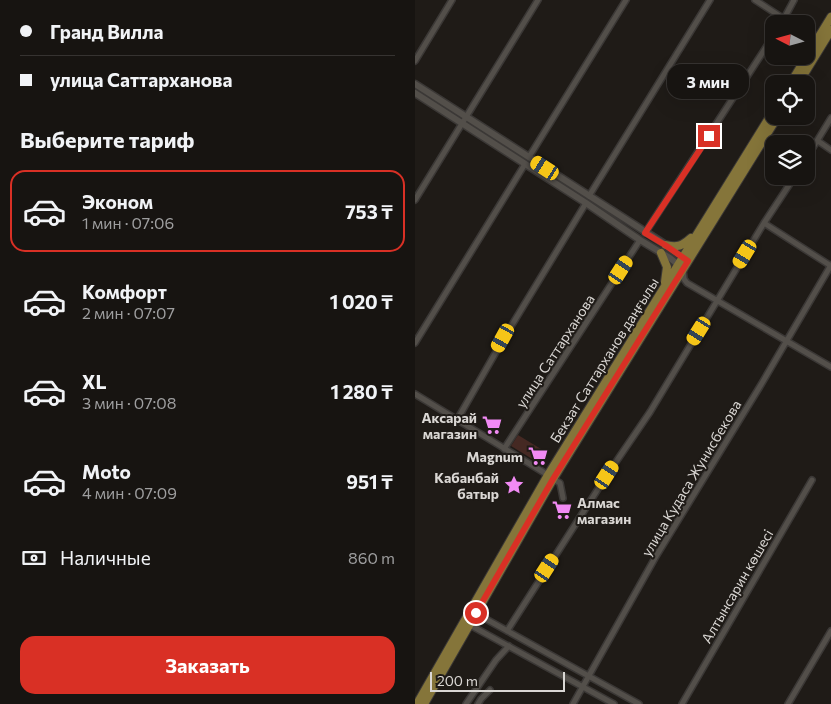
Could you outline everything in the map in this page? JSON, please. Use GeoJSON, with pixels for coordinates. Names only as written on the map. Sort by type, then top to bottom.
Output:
{"type":"FeatureCollection","features":[{"type":"Feature","properties":{"kind":"main road"},"geometry":{"type":"LineString","coordinates":[[803,75],[831,17]]}},
{"type":"Feature","properties":{"kind":"main road"},"geometry":{"type":"LineString","coordinates":[[796,75],[820,41],[831,30]]}},
{"type":"Feature","properties":{"kind":"main road","name":"Бекзат Саттарханов даңғылы"},"geometry":{"type":"LineString","coordinates":[[550,477],[683,265],[765,125]]}},
{"type":"Feature","properties":{"kind":"main road","name":"Бекзат Саттарханов даңғылы"},"geometry":{"type":"LineString","coordinates":[[424,704],[466,623],[550,477],[663,288],[683,265],[698,232],[705,226],[772,125]]}},
{"type":"Feature","properties":{"kind":"main road"},"geometry":{"type":"LineString","coordinates":[[663,288],[667,267],[663,249],[681,246],[698,232]]}},
{"type":"Feature","properties":{"kind":"main road","name":"Бекзат Саттарханов даңғылы"},"geometry":{"type":"LineString","coordinates":[[417,704],[440,670]]}},
{"type":"Feature","properties":{"kind":"street"},"geometry":{"type":"LineString","coordinates":[[415,62],[452,0]]}},
{"type":"Feature","properties":{"kind":"street"},"geometry":{"type":"LineString","coordinates":[[415,200],[538,0]]}},
{"type":"Feature","properties":{"kind":"street"},"geometry":{"type":"LineString","coordinates":[[529,157],[626,0]]}},
{"type":"Feature","properties":{"kind":"street"},"geometry":{"type":"LineString","coordinates":[[589,196],[710,0]]}},
{"type":"Feature","properties":{"kind":"street"},"geometry":{"type":"LineString","coordinates":[[755,0],[774,15]]}},
{"type":"Feature","properties":{"kind":"street"},"geometry":{"type":"LineString","coordinates":[[786,15],[795,0]]}},
{"type":"Feature","properties":{"kind":"street"},"geometry":{"type":"LineString","coordinates":[[815,38],[820,41]]}},
{"type":"Feature","properties":{"kind":"street"},"geometry":{"type":"LineString","coordinates":[[645,233],[765,49]]}},
{"type":"Feature","properties":{"kind":"street"},"geometry":{"type":"LineString","coordinates":[[415,84],[525,164],[641,240],[663,249]]}},
{"type":"Feature","properties":{"kind":"street"},"geometry":{"type":"LineString","coordinates":[[415,93],[529,157],[589,196],[645,233],[683,265],[687,283],[831,367]]}},
{"type":"Feature","properties":{"kind":"street"},"geometry":{"type":"LineString","coordinates":[[815,146],[831,118]]}},
{"type":"Feature","properties":{"kind":"street"},"geometry":{"type":"LineString","coordinates":[[818,141],[831,150]]}},
{"type":"Feature","properties":{"kind":"street"},"geometry":{"type":"LineString","coordinates":[[415,343],[525,164]]}},
{"type":"Feature","properties":{"kind":"street"},"geometry":{"type":"LineString","coordinates":[[507,631],[611,468],[650,412],[764,223],[789,185]]}},
{"type":"Feature","properties":{"kind":"street"},"geometry":{"type":"LineString","coordinates":[[457,420],[503,338],[586,203]]}},
{"type":"Feature","properties":{"kind":"street"},"geometry":{"type":"LineString","coordinates":[[764,223],[831,266]]}},
{"type":"Feature","properties":{"kind":"street","name":"улица Саттарханова"},"geometry":{"type":"LineString","coordinates":[[504,449],[641,240]]}},
{"type":"Feature","properties":{"kind":"street","name":"улица Кудаса Жунисбекова"},"geometry":{"type":"LineString","coordinates":[[573,704],[655,558],[831,266]]}},
{"type":"Feature","properties":{"kind":"street"},"geometry":{"type":"LineString","coordinates":[[415,394],[560,483],[563,498]]}},
{"type":"Feature","properties":{"kind":"street","name":"Алтынсарин көшесі"},"geometry":{"type":"LineString","coordinates":[[682,704],[812,480]]}},
{"type":"Feature","properties":{"kind":"street"},"geometry":{"type":"LineString","coordinates":[[473,612],[639,704]]}},
{"type":"Feature","properties":{"kind":"street"},"geometry":{"type":"LineString","coordinates":[[466,623],[614,704]]}},
{"type":"Feature","properties":{"kind":"street"},"geometry":{"type":"LineString","coordinates":[[788,704],[831,631]]}},
{"type":"Feature","properties":{"kind":"street"},"geometry":{"type":"LineString","coordinates":[[466,704],[496,660],[509,646]]}},
{"type":"Feature","properties":{"kind":"street"},"geometry":{"type":"LineString","coordinates":[[477,704],[490,690]]}},
{"type":"Feature","properties":{"kind":"shaded area"},"geometry":{"type":"Polygon","coordinates":[[[518,435],[541,449],[534,460],[511,446],[518,435]]]}},
{"type":"Feature","properties":{"kind":"place","name":"Аксарай магазин"},"geometry":{"type":"Point","coordinates":[492,425]}},
{"type":"Feature","properties":{"kind":"place","name":"Magnum"},"geometry":{"type":"Point","coordinates":[538,456]}},
{"type":"Feature","properties":{"kind":"place","name":"Кабанбай батыр"},"geometry":{"type":"Point","coordinates":[514,485]}},
{"type":"Feature","properties":{"kind":"place","name":"Алмас магазин"},"geometry":{"type":"Point","coordinates":[562,510]}},
{"type":"Feature","properties":{"kind":"route"},"geometry":{"type":"LineString","coordinates":[[476,613],[553,479],[688,261],[645,233],[709,136]]}}]}
